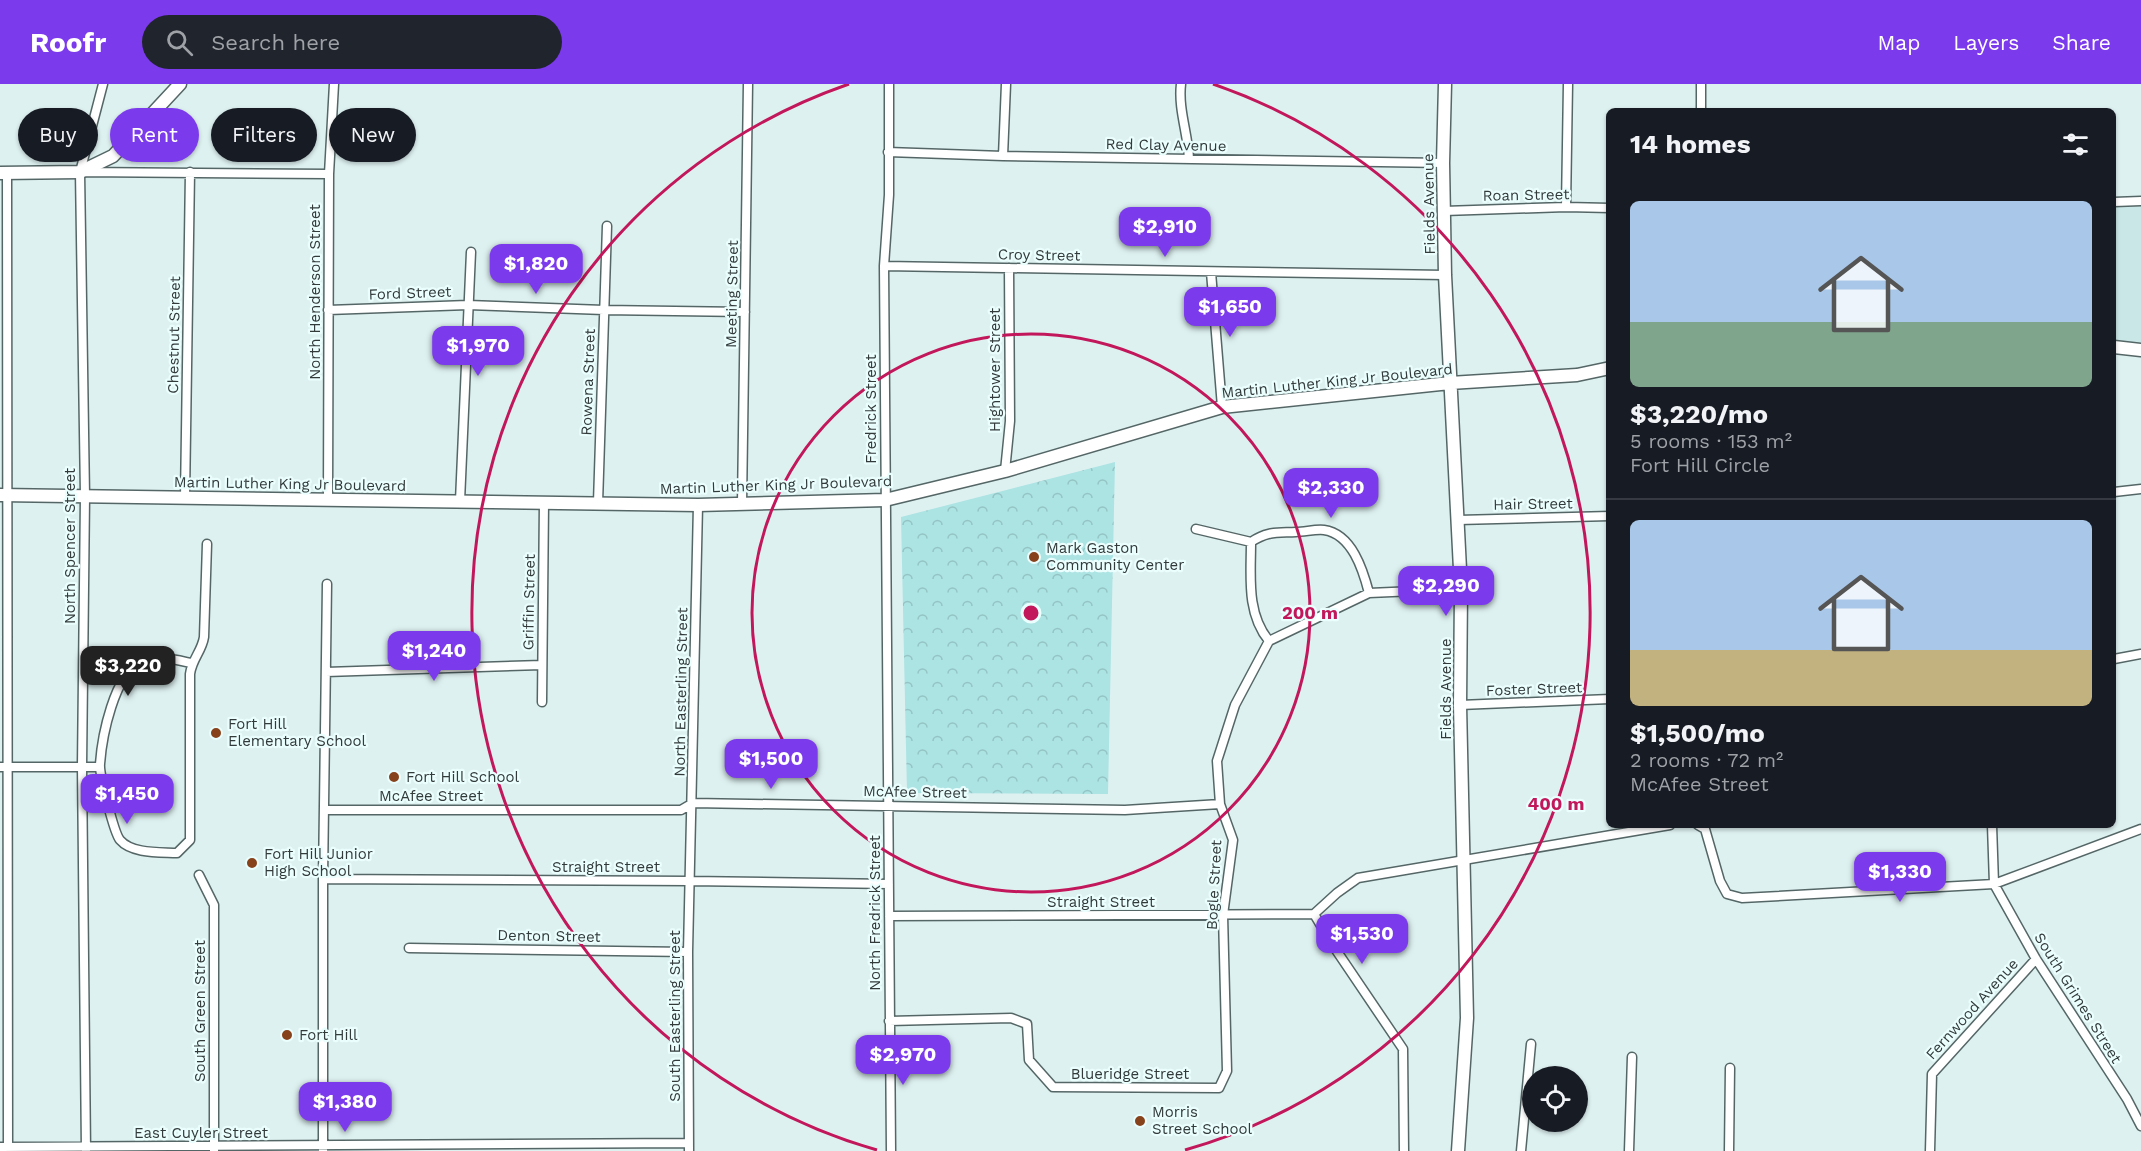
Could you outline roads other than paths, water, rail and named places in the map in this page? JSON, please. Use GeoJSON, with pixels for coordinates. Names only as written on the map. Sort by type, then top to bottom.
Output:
{"type":"FeatureCollection","features":[{"type":"Feature","properties":{"kind":"street","name":"North Spencer Street"},"geometry":{"type":"LineString","coordinates":[[86,1148],[82,767],[85,496],[80,172],[103,84]]}},
{"type":"Feature","properties":{"kind":"street"},"geometry":{"type":"LineString","coordinates":[[80,172],[113,156],[180,84]]}},
{"type":"Feature","properties":{"kind":"street","name":"North Henderson Street"},"geometry":{"type":"LineString","coordinates":[[328,500],[329,174],[334,84]]}},
{"type":"Feature","properties":{"kind":"street","name":"Meeting Street"},"geometry":{"type":"LineString","coordinates":[[742,504],[748,84]]}},
{"type":"Feature","properties":{"kind":"street","name":"Fredrick Street"},"geometry":{"type":"LineString","coordinates":[[888,84],[889,195],[884,266],[888,805]]}},
{"type":"Feature","properties":{"kind":"street"},"geometry":{"type":"LineString","coordinates":[[1003,156],[1006,84]]}},
{"type":"Feature","properties":{"kind":"street"},"geometry":{"type":"LineString","coordinates":[[1181,84],[1180,94],[1189,159]]}},
{"type":"Feature","properties":{"kind":"street","name":"Fields Avenue"},"geometry":{"type":"LineString","coordinates":[[1445,84],[1443,163],[1445,275],[1461,589],[1460,705],[1467,1041],[1458,1151]]}},
{"type":"Feature","properties":{"kind":"street"},"geometry":{"type":"LineString","coordinates":[[1566,207],[1568,84]]}},
{"type":"Feature","properties":{"kind":"street"},"geometry":{"type":"LineString","coordinates":[[1701,84],[1701,108]]}},
{"type":"Feature","properties":{"kind":"street","name":"Red Clay Avenue"},"geometry":{"type":"LineString","coordinates":[[888,152],[1443,163]]}},
{"type":"Feature","properties":{"kind":"street","name":"Chestnut Street"},"geometry":{"type":"LineString","coordinates":[[185,497],[190,172]]}},
{"type":"Feature","properties":{"kind":"street"},"geometry":{"type":"LineString","coordinates":[[4,1147],[4,173],[329,174]]}},
{"type":"Feature","properties":{"kind":"street"},"geometry":{"type":"LineString","coordinates":[[2116,202],[2141,201]]}},
{"type":"Feature","properties":{"kind":"street","name":"Roan Street"},"geometry":{"type":"LineString","coordinates":[[1444,211],[1606,208]]}},
{"type":"Feature","properties":{"kind":"street","name":"Rowena Street"},"geometry":{"type":"LineString","coordinates":[[598,503],[607,226]]}},
{"type":"Feature","properties":{"kind":"street"},"geometry":{"type":"LineString","coordinates":[[460,501],[471,252]]}},
{"type":"Feature","properties":{"kind":"street","name":"Croy Street"},"geometry":{"type":"LineString","coordinates":[[884,266],[1445,275]]}},
{"type":"Feature","properties":{"kind":"street","name":"Hightower Street"},"geometry":{"type":"LineString","coordinates":[[1005,471],[1010,421],[1009,268]]}},
{"type":"Feature","properties":{"kind":"street"},"geometry":{"type":"LineString","coordinates":[[1211,272],[1222,407]]}},
{"type":"Feature","properties":{"kind":"street","name":"Ford Street"},"geometry":{"type":"LineString","coordinates":[[328,310],[468,305],[745,312]]}},
{"type":"Feature","properties":{"kind":"street"},"geometry":{"type":"LineString","coordinates":[[2116,347],[2141,350]]}},
{"type":"Feature","properties":{"kind":"street","name":"Martin Luther King Jr Boulevard"},"geometry":{"type":"LineString","coordinates":[[4,495],[698,505],[885,500],[1005,471],[1222,407],[1450,382],[1577,375],[1606,369]]}},
{"type":"Feature","properties":{"kind":"street"},"geometry":{"type":"LineString","coordinates":[[2116,492],[2141,489]]}},
{"type":"Feature","properties":{"kind":"street","name":"Griffin Street"},"geometry":{"type":"LineString","coordinates":[[542,702],[544,502]]}},
{"type":"Feature","properties":{"kind":"street","name":"North Easterling Street"},"geometry":{"type":"LineString","coordinates":[[690,881],[698,505]]}},
{"type":"Feature","properties":{"kind":"street","name":"Hair Street"},"geometry":{"type":"LineString","coordinates":[[1458,520],[1606,516]]}},
{"type":"Feature","properties":{"kind":"street"},"geometry":{"type":"LineString","coordinates":[[1196,529],[1251,542],[1264,534],[1325,530],[1350,547],[1362,567],[1369,593]]}},
{"type":"Feature","properties":{"kind":"street"},"geometry":{"type":"LineString","coordinates":[[1251,542],[1251,596],[1256,621],[1269,641],[1369,593],[1461,589]]}},
{"type":"Feature","properties":{"kind":"street"},"geometry":{"type":"LineString","coordinates":[[191,663],[152,658],[142,660],[130,669],[120,683],[112,701],[99,767],[113,825],[120,841],[132,848],[177,853],[190,840],[191,663],[203,647],[207,544]]}},
{"type":"Feature","properties":{"kind":"street"},"geometry":{"type":"LineString","coordinates":[[323,1149],[323,879],[327,584]]}},
{"type":"Feature","properties":{"kind":"street","name":"Bogle Street"},"geometry":{"type":"LineString","coordinates":[[1227,1071],[1223,915],[1233,840],[1220,804],[1217,761],[1235,705],[1269,641]]}},
{"type":"Feature","properties":{"kind":"street"},"geometry":{"type":"LineString","coordinates":[[2116,659],[2141,654]]}},
{"type":"Feature","properties":{"kind":"street"},"geometry":{"type":"LineString","coordinates":[[326,672],[542,665]]}},
{"type":"Feature","properties":{"kind":"street","name":"Foster Street"},"geometry":{"type":"LineString","coordinates":[[1460,705],[1606,699]]}},
{"type":"Feature","properties":{"kind":"street"},"geometry":{"type":"LineString","coordinates":[[4,767],[99,767]]}},
{"type":"Feature","properties":{"kind":"street","name":"McAfee Street"},"geometry":{"type":"LineString","coordinates":[[324,810],[681,810],[693,802],[1125,810],[1220,804]]}},
{"type":"Feature","properties":{"kind":"street","name":"North Fredrick Street"},"geometry":{"type":"LineString","coordinates":[[888,805],[891,1151]]}},
{"type":"Feature","properties":{"kind":"street"},"geometry":{"type":"LineString","coordinates":[[1404,1151],[1402,1049],[1314,914],[1358,878],[1653,828]]}},
{"type":"Feature","properties":{"kind":"street"},"geometry":{"type":"LineString","coordinates":[[1703,828],[1720,881],[1727,894],[1742,898],[1994,884],[2141,829]]}},
{"type":"Feature","properties":{"kind":"street"},"geometry":{"type":"LineString","coordinates":[[1992,828],[1994,884]]}},
{"type":"Feature","properties":{"kind":"street","name":"South Green Street"},"geometry":{"type":"LineString","coordinates":[[199,875],[214,905],[214,1149]]}},
{"type":"Feature","properties":{"kind":"street","name":"Straight Street"},"geometry":{"type":"LineString","coordinates":[[323,879],[889,884]]}},
{"type":"Feature","properties":{"kind":"street","name":"South Easterling Street"},"geometry":{"type":"LineString","coordinates":[[689,1147],[690,881]]}},
{"type":"Feature","properties":{"kind":"street","name":"South Grimes Street"},"geometry":{"type":"LineString","coordinates":[[1994,884],[2036,959],[2127,1099],[2141,1126]]}},
{"type":"Feature","properties":{"kind":"street","name":"Straight Street"},"geometry":{"type":"LineString","coordinates":[[889,916],[1314,914]]}},
{"type":"Feature","properties":{"kind":"street","name":"Denton Street"},"geometry":{"type":"LineString","coordinates":[[410,948],[688,952]]}},
{"type":"Feature","properties":{"kind":"street","name":"Fernwood Avenue"},"geometry":{"type":"LineString","coordinates":[[1930,1151],[1932,1074],[2036,959]]}},
{"type":"Feature","properties":{"kind":"street","name":"Blueridge Street"},"geometry":{"type":"LineString","coordinates":[[890,1021],[1011,1018],[1027,1024],[1029,1060],[1053,1087],[1219,1088],[1227,1071]]}},
{"type":"Feature","properties":{"kind":"street"},"geometry":{"type":"LineString","coordinates":[[1521,1151],[1531,1044]]}},
{"type":"Feature","properties":{"kind":"street"},"geometry":{"type":"LineString","coordinates":[[1629,1151],[1632,1057]]}},
{"type":"Feature","properties":{"kind":"street"},"geometry":{"type":"LineString","coordinates":[[1729,1151],[1730,1068]]}},
{"type":"Feature","properties":{"kind":"street","name":"East Cuyler Street"},"geometry":{"type":"LineString","coordinates":[[4,1147],[214,1149],[689,1147]]}},
{"type":"Feature","properties":{"kind":"place","name":"Mark Gaston Community Center"},"geometry":{"type":"Point","coordinates":[1034,557]}},
{"type":"Feature","properties":{"kind":"place","name":"Fort Hill Elementary School"},"geometry":{"type":"Point","coordinates":[216,733]}},
{"type":"Feature","properties":{"kind":"place","name":"Fort Hill School"},"geometry":{"type":"Point","coordinates":[394,777]}},
{"type":"Feature","properties":{"kind":"place","name":"Fort Hill Junior High School"},"geometry":{"type":"Point","coordinates":[252,863]}},
{"type":"Feature","properties":{"kind":"place","name":"Fort Hill"},"geometry":{"type":"Point","coordinates":[287,1035]}},
{"type":"Feature","properties":{"kind":"place","name":"Morris Street School"},"geometry":{"type":"Point","coordinates":[1140,1121]}}]}
